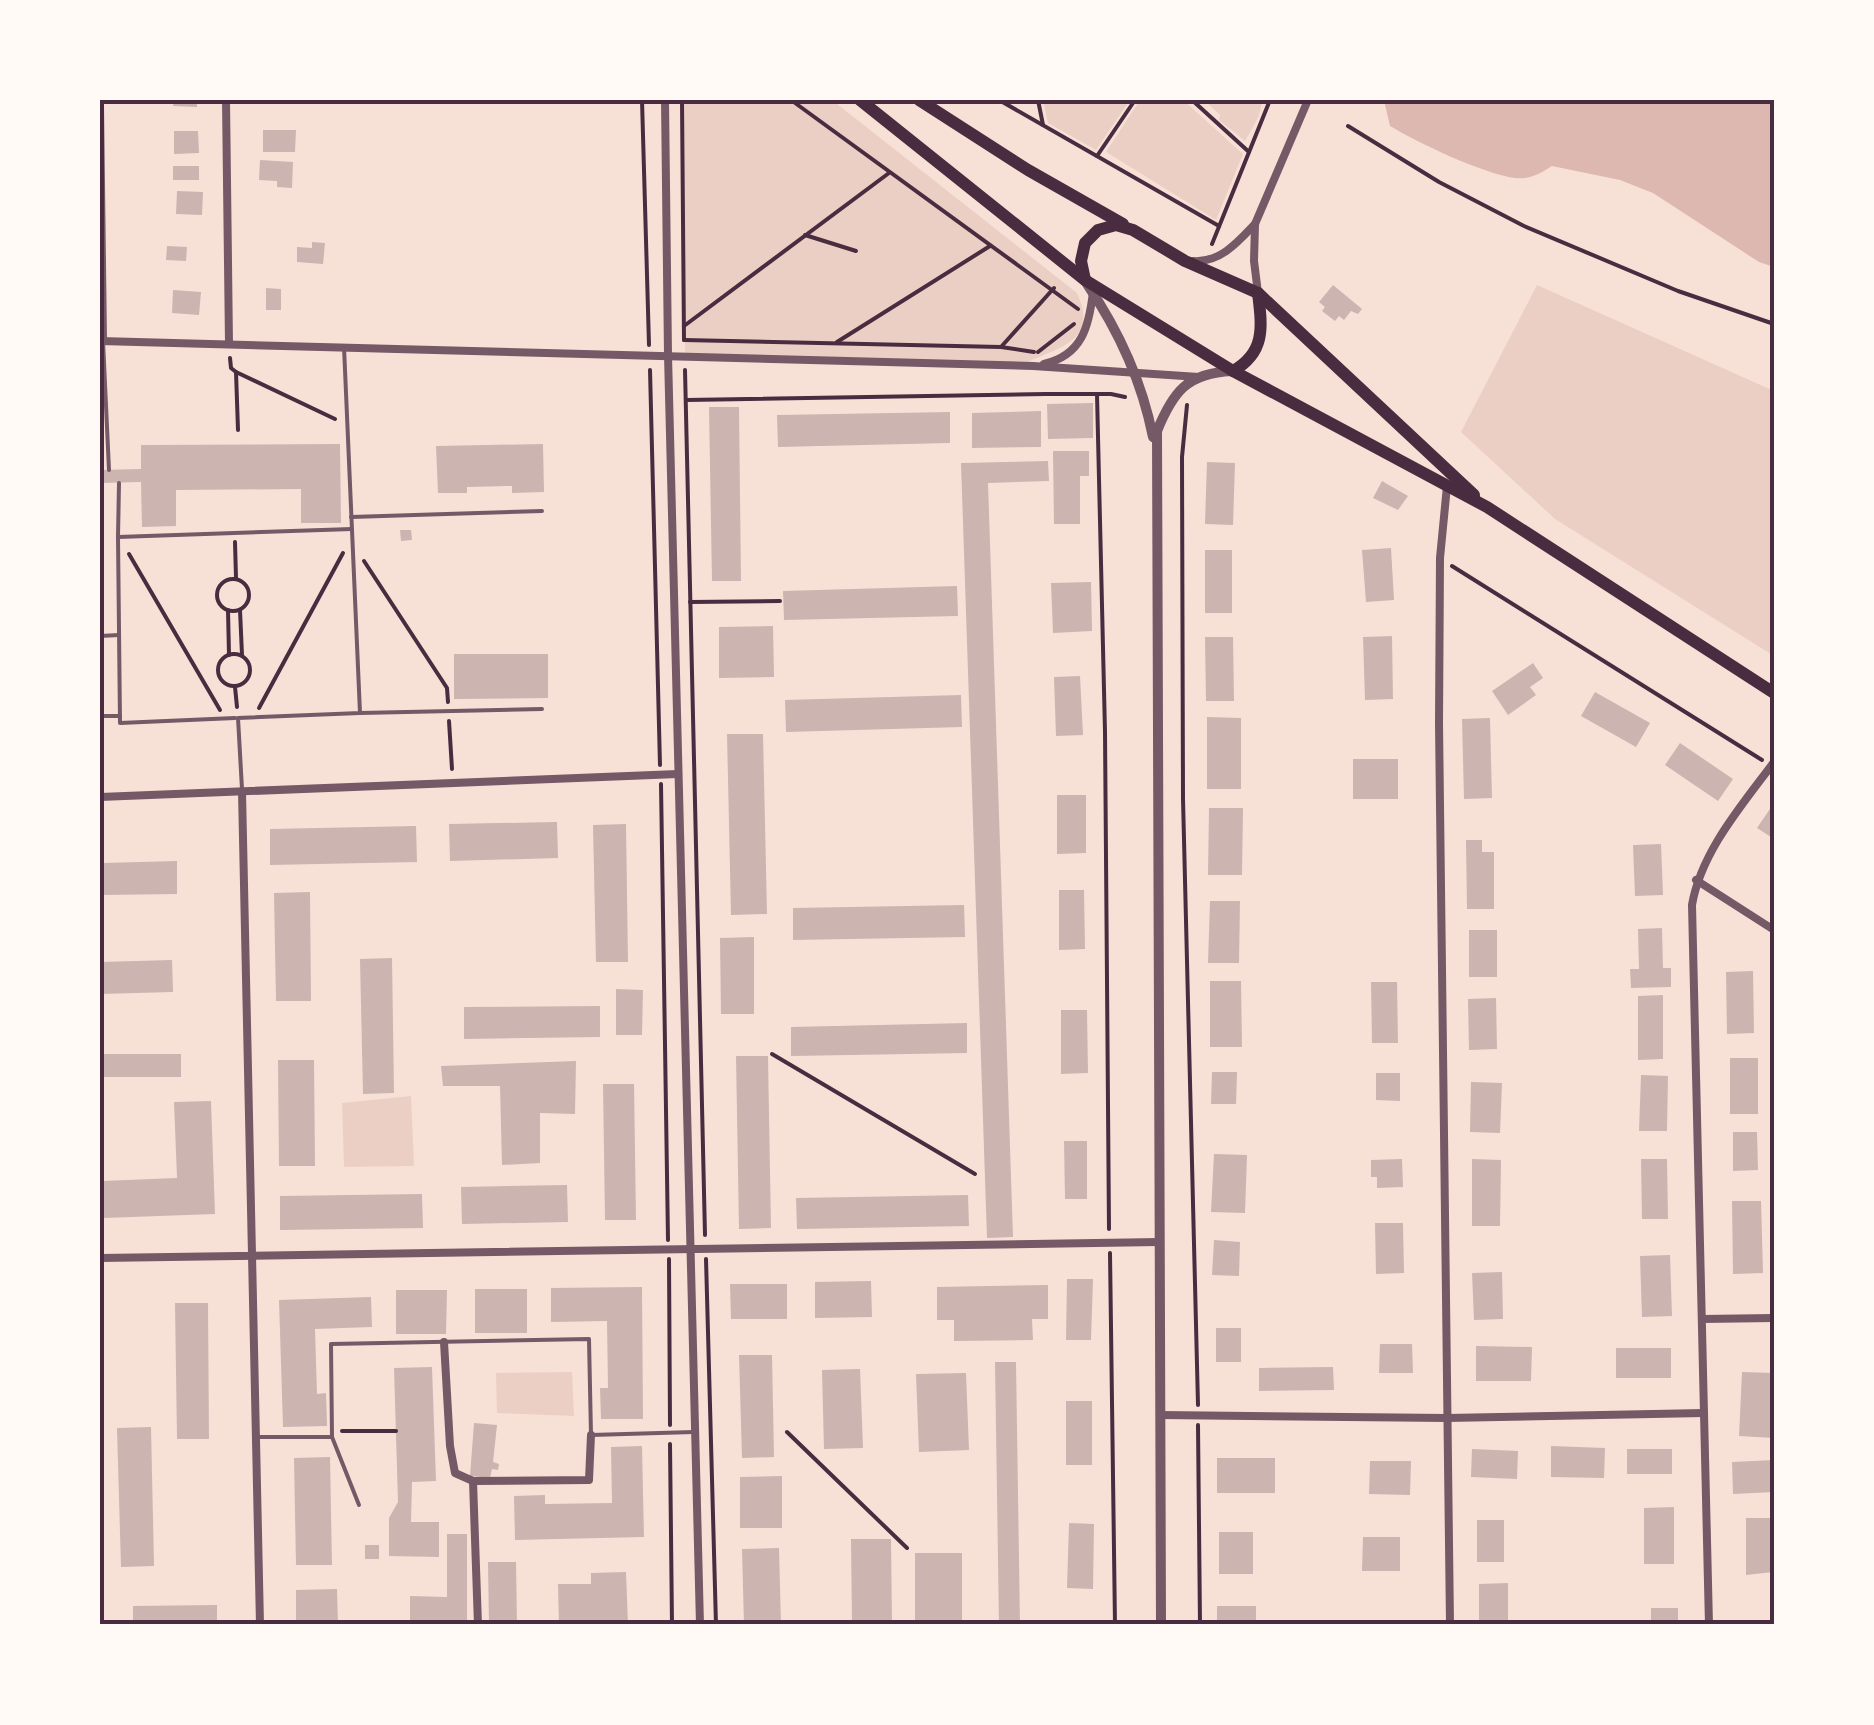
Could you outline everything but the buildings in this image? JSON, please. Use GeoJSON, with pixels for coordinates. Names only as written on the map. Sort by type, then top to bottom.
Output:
{"type":"FeatureCollection","features":[{"type":"Feature","properties":{"kind":"highway"},"geometry":{"type":"LineString","coordinates":[[860,100],[1089,286],[1233,371],[1487,508],[1774,693]]}},
{"type":"Feature","properties":{"kind":"highway"},"geometry":{"type":"LineString","coordinates":[[919,100],[1028,170],[1186,261],[1258,293],[1487,508]]}},
{"type":"Feature","properties":{"kind":"highway"},"geometry":{"type":"LineString","coordinates":[[1089,286],[1081,261],[1086,243],[1098,230],[1116,225],[1134,230]]}},
{"type":"Feature","properties":{"kind":"highway"},"geometry":{"type":"LineString","coordinates":[[1233,371],[1254,355],[1260,343],[1263,330],[1258,293]]}},
{"type":"Feature","properties":{"kind":"street"},"geometry":{"type":"LineString","coordinates":[[226,100],[229,344]]}},
{"type":"Feature","properties":{"kind":"street"},"geometry":{"type":"LineString","coordinates":[[665,100],[700,1625]]}},
{"type":"Feature","properties":{"kind":"street"},"geometry":{"type":"LineString","coordinates":[[1258,293],[1255,224],[1308,100]]}},
{"type":"Feature","properties":{"kind":"street"},"geometry":{"type":"LineString","coordinates":[[100,106],[102,341],[1046,365],[1198,377],[1233,371]]}},
{"type":"Feature","properties":{"kind":"street"},"geometry":{"type":"LineString","coordinates":[[1186,261],[1206,262],[1222,254],[1255,224]]}},
{"type":"Feature","properties":{"kind":"street"},"geometry":{"type":"LineString","coordinates":[[1046,365],[1063,358],[1085,335],[1089,286]]}},
{"type":"Feature","properties":{"kind":"street"},"geometry":{"type":"LineString","coordinates":[[1089,286],[1134,372],[1158,462]]}},
{"type":"Feature","properties":{"kind":"street"},"geometry":{"type":"LineString","coordinates":[[1161,1625],[1157,431],[1169,402],[1198,377]]}},
{"type":"Feature","properties":{"kind":"street"},"geometry":{"type":"LineString","coordinates":[[1447,486],[1440,558],[1438,723],[1450,1625]]}},
{"type":"Feature","properties":{"kind":"street"},"geometry":{"type":"LineString","coordinates":[[1709,1625],[1692,905],[1696,880],[1710,854],[1772,764]]}},
{"type":"Feature","properties":{"kind":"street"},"geometry":{"type":"LineString","coordinates":[[100,797],[678,774]]}},
{"type":"Feature","properties":{"kind":"street"},"geometry":{"type":"LineString","coordinates":[[242,792],[260,1625]]}},
{"type":"Feature","properties":{"kind":"street"},"geometry":{"type":"LineString","coordinates":[[1696,880],[1774,930]]}},
{"type":"Feature","properties":{"kind":"street"},"geometry":{"type":"LineString","coordinates":[[100,1258],[1159,1242]]}},
{"type":"Feature","properties":{"kind":"street"},"geometry":{"type":"LineString","coordinates":[[1702,1319],[1774,1318]]}},
{"type":"Feature","properties":{"kind":"street"},"geometry":{"type":"LineString","coordinates":[[444,1342],[455,1472],[473,1481],[590,1480],[591,1434]]}},
{"type":"Feature","properties":{"kind":"street"},"geometry":{"type":"LineString","coordinates":[[1160,1414],[1447,1418],[1704,1413]]}},
{"type":"Feature","properties":{"kind":"street"},"geometry":{"type":"LineString","coordinates":[[473,1481],[478,1625]]}},
{"type":"Feature","properties":{"kind":"lane"},"geometry":{"type":"LineString","coordinates":[[102,341],[108,470]]}},
{"type":"Feature","properties":{"kind":"lane"},"geometry":{"type":"LineString","coordinates":[[344,346],[360,713]]}},
{"type":"Feature","properties":{"kind":"lane"},"geometry":{"type":"LineString","coordinates":[[120,482],[120,723],[542,709]]}},
{"type":"Feature","properties":{"kind":"lane"},"geometry":{"type":"LineString","coordinates":[[352,517],[542,511]]}},
{"type":"Feature","properties":{"kind":"lane"},"geometry":{"type":"LineString","coordinates":[[118,537],[352,532]]}},
{"type":"Feature","properties":{"kind":"lane"},"geometry":{"type":"LineString","coordinates":[[100,636],[119,635]]}},
{"type":"Feature","properties":{"kind":"lane"},"geometry":{"type":"LineString","coordinates":[[100,716],[120,716]]}},
{"type":"Feature","properties":{"kind":"lane"},"geometry":{"type":"LineString","coordinates":[[238,718],[242,792]]}},
{"type":"Feature","properties":{"kind":"lane"},"geometry":{"type":"LineString","coordinates":[[359,1505],[332,1434],[330,1344],[589,1340],[591,1434],[696,1432]]}},
{"type":"Feature","properties":{"kind":"lane"},"geometry":{"type":"LineString","coordinates":[[256,1436],[332,1434]]}},
{"type":"Feature","properties":{"kind":"path"},"geometry":{"type":"LineString","coordinates":[[642,100],[669,1251]]}},
{"type":"Feature","properties":{"kind":"path"},"geometry":{"type":"LineString","coordinates":[[682,100],[684,355]]}},
{"type":"Feature","properties":{"kind":"path"},"geometry":{"type":"LineString","coordinates":[[791,100],[1085,314],[1037,352]]}},
{"type":"Feature","properties":{"kind":"path"},"geometry":{"type":"LineString","coordinates":[[999,100],[1219,226]]}},
{"type":"Feature","properties":{"kind":"path"},"geometry":{"type":"LineString","coordinates":[[1038,100],[1043,126]]}},
{"type":"Feature","properties":{"kind":"path"},"geometry":{"type":"LineString","coordinates":[[1097,156],[1135,100]]}},
{"type":"Feature","properties":{"kind":"path"},"geometry":{"type":"LineString","coordinates":[[1192,100],[1249,152]]}},
{"type":"Feature","properties":{"kind":"path"},"geometry":{"type":"LineString","coordinates":[[1210,248],[1270,100]]}},
{"type":"Feature","properties":{"kind":"path"},"geometry":{"type":"LineString","coordinates":[[1348,126],[1439,182],[1524,226],[1678,291],[1774,324]]}},
{"type":"Feature","properties":{"kind":"path"},"geometry":{"type":"LineString","coordinates":[[684,326],[891,172]]}},
{"type":"Feature","properties":{"kind":"path"},"geometry":{"type":"LineString","coordinates":[[805,234],[856,252]]}},
{"type":"Feature","properties":{"kind":"path"},"geometry":{"type":"LineString","coordinates":[[834,344],[990,246]]}},
{"type":"Feature","properties":{"kind":"path"},"geometry":{"type":"LineString","coordinates":[[1001,347],[1054,288]]}},
{"type":"Feature","properties":{"kind":"path"},"geometry":{"type":"LineString","coordinates":[[684,340],[1001,347],[1037,352],[1046,354],[1046,394]]}},
{"type":"Feature","properties":{"kind":"path"},"geometry":{"type":"LineString","coordinates":[[229,344],[231,368],[236,372],[348,426]]}},
{"type":"Feature","properties":{"kind":"path"},"geometry":{"type":"LineString","coordinates":[[685,370],[716,1625]]}},
{"type":"Feature","properties":{"kind":"path"},"geometry":{"type":"LineString","coordinates":[[236,372],[238,430]]}},
{"type":"Feature","properties":{"kind":"path"},"geometry":{"type":"LineString","coordinates":[[686,400],[1046,394],[1125,397]]}},
{"type":"Feature","properties":{"kind":"path"},"geometry":{"type":"LineString","coordinates":[[1096,394],[1115,1625]]}},
{"type":"Feature","properties":{"kind":"path"},"geometry":{"type":"LineString","coordinates":[[1187,405],[1182,456],[1182,780],[1200,1625]]}},
{"type":"Feature","properties":{"kind":"path"},"geometry":{"type":"LineString","coordinates":[[254,718],[352,532]]}},
{"type":"Feature","properties":{"kind":"path"},"geometry":{"type":"LineString","coordinates":[[234,533],[236,578]]}},
{"type":"Feature","properties":{"kind":"path"},"geometry":{"type":"LineString","coordinates":[[118,537],[225,718]]}},
{"type":"Feature","properties":{"kind":"path"},"geometry":{"type":"LineString","coordinates":[[353,545],[446,688],[452,769]]}},
{"type":"Feature","properties":{"kind":"path"},"geometry":{"type":"LineString","coordinates":[[1440,558],[1772,764]]}},
{"type":"Feature","properties":{"kind":"path"},"geometry":{"type":"LineString","coordinates":[[228,655],[228,610],[218,600],[218,591],[222,582],[236,578],[246,584],[250,595],[240,610],[242,656],[250,671],[246,682],[235,687],[222,682],[220,662],[228,655],[242,656]]}},
{"type":"Feature","properties":{"kind":"path"},"geometry":{"type":"LineString","coordinates":[[690,602],[780,602]]}},
{"type":"Feature","properties":{"kind":"path"},"geometry":{"type":"LineString","coordinates":[[228,610],[240,610]]}},
{"type":"Feature","properties":{"kind":"path"},"geometry":{"type":"LineString","coordinates":[[235,687],[238,718]]}},
{"type":"Feature","properties":{"kind":"path"},"geometry":{"type":"LineString","coordinates":[[772,1054],[975,1174]]}},
{"type":"Feature","properties":{"kind":"path"},"geometry":{"type":"LineString","coordinates":[[332,1434],[396,1431]]}},
{"type":"Feature","properties":{"kind":"path"},"geometry":{"type":"LineString","coordinates":[[788,1432],[908,1548]]}},
{"type":"Feature","properties":{"kind":"shaded area"},"geometry":{"type":"Polygon","coordinates":[[[682,100],[832,100],[1077,293],[1083,309],[1080,332],[1063,346],[1025,363],[685,355],[682,100]]]}},
{"type":"Feature","properties":{"kind":"shaded area"},"geometry":{"type":"Polygon","coordinates":[[[1043,100],[1130,100],[1096,150],[1048,123],[1043,100]]]}},
{"type":"Feature","properties":{"kind":"shaded area"},"geometry":{"type":"Polygon","coordinates":[[[1140,100],[1183,100],[1243,154],[1216,220],[1106,152],[1140,100]]]}},
{"type":"Feature","properties":{"kind":"shaded area"},"geometry":{"type":"Polygon","coordinates":[[[1204,100],[1263,100],[1245,141],[1219,120],[1220,115],[1204,100]]]}},
{"type":"Feature","properties":{"kind":"shaded area"},"geometry":{"type":"Polygon","coordinates":[[[1384,100],[1774,100],[1774,267],[1759,262],[1653,193],[1620,180],[1552,166],[1530,177],[1515,178],[1451,157],[1390,126],[1384,100]]]}},
{"type":"Feature","properties":{"kind":"shaded area"},"geometry":{"type":"Polygon","coordinates":[[[1537,285],[1774,391],[1774,656],[1555,519],[1461,432],[1537,285]]]}},
{"type":"Feature","properties":{"kind":"shaded area"},"geometry":{"type":"Polygon","coordinates":[[[411,1096],[414,1166],[344,1167],[342,1103],[411,1096]]]}},
{"type":"Feature","properties":{"kind":"shaded area"},"geometry":{"type":"Polygon","coordinates":[[[572,1372],[574,1416],[497,1413],[496,1373],[572,1372]]]}}]}
